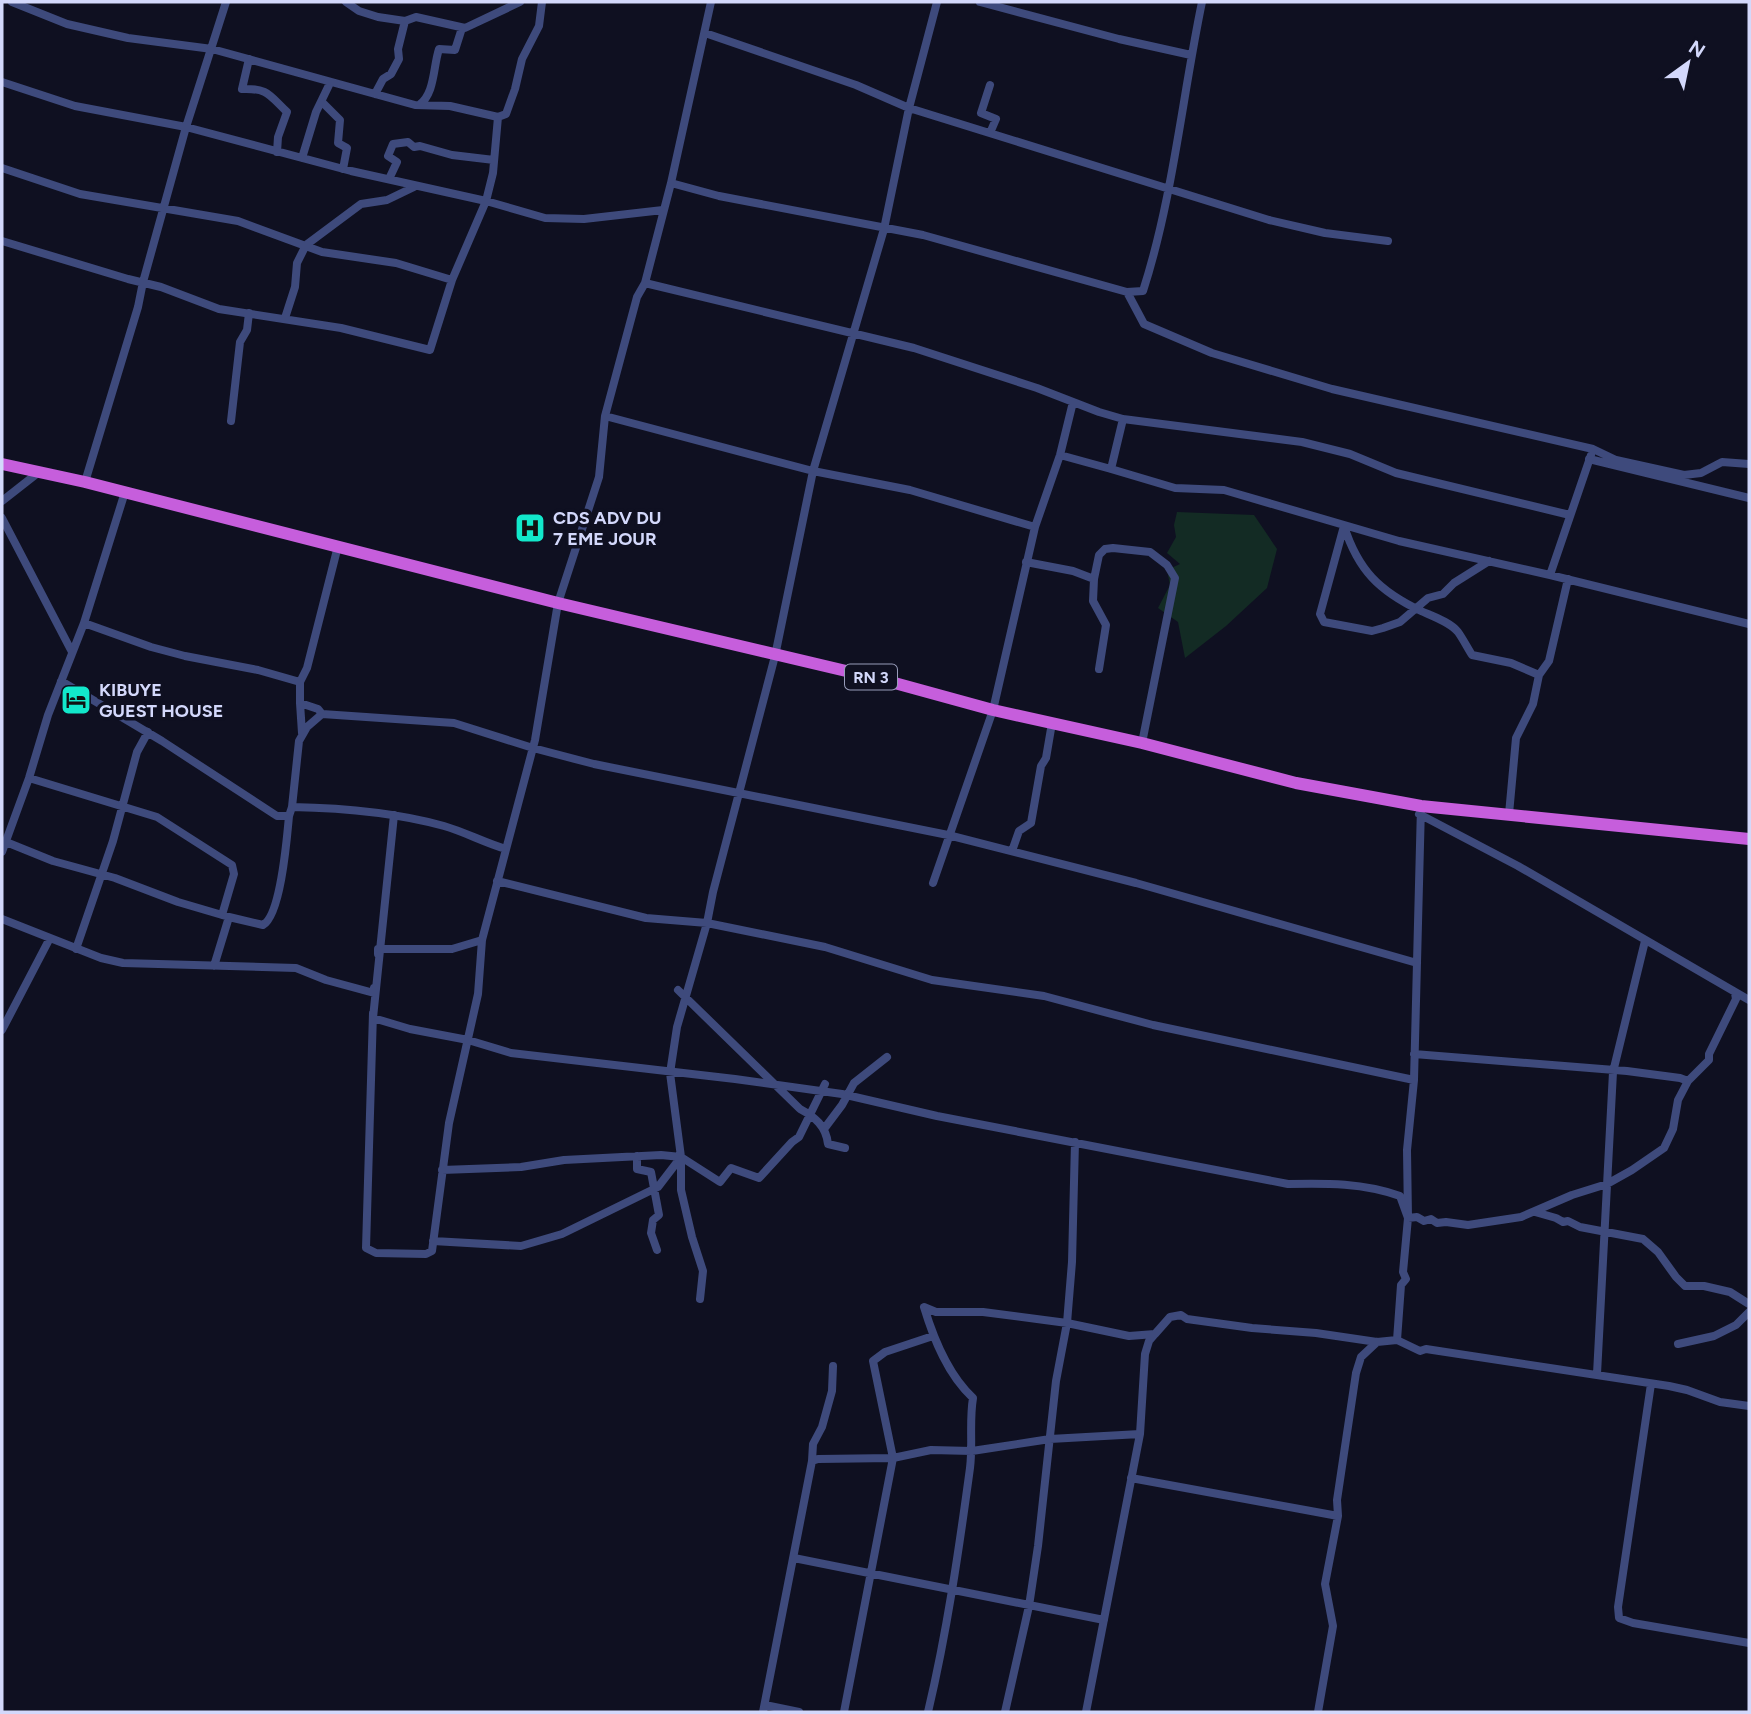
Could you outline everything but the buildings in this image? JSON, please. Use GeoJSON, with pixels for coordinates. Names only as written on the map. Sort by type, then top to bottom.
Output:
{"type":"FeatureCollection","features":[{"type":"Feature","properties":{"kind":"highway","name":"RN 3"},"geometry":{"type":"LineString","coordinates":[[2,464],[85,482],[558,603],[880,679],[993,710],[1420,810],[1509,814],[1749,839]]}},
{"type":"Feature","properties":{"kind":"street"},"geometry":{"type":"LineString","coordinates":[[12,2],[67,24],[128,38],[212,49],[419,105],[450,106],[498,117],[506,114],[523,59],[539,26],[542,2]]}},
{"type":"Feature","properties":{"kind":"street"},"geometry":{"type":"LineString","coordinates":[[85,482],[138,307],[186,127],[226,2]]}},
{"type":"Feature","properties":{"kind":"street"},"geometry":{"type":"LineString","coordinates":[[346,2],[359,11],[378,17],[405,21],[416,17],[462,28],[485,20],[520,2]]}},
{"type":"Feature","properties":{"kind":"street"},"geometry":{"type":"LineString","coordinates":[[394,815],[374,993],[366,1248],[376,1253],[426,1254],[432,1251],[449,1123],[478,994],[482,940],[533,748],[558,603],[598,477],[605,416],[671,183],[711,2]]}},
{"type":"Feature","properties":{"kind":"street"},"geometry":{"type":"LineString","coordinates":[[699,1299],[703,1271],[681,1190],[681,1157],[670,1073],[677,1027],[707,923],[775,656],[813,471],[884,229],[909,108],[937,2]]}},
{"type":"Feature","properties":{"kind":"street"},"geometry":{"type":"LineString","coordinates":[[980,2],[1191,55]]}},
{"type":"Feature","properties":{"kind":"street"},"geometry":{"type":"LineString","coordinates":[[671,183],[719,196],[923,235],[1127,292],[1143,291],[1159,230],[1202,2]]}},
{"type":"Feature","properties":{"kind":"street"},"geometry":{"type":"LineString","coordinates":[[375,94],[383,79],[391,74],[398,59],[405,21]]}},
{"type":"Feature","properties":{"kind":"street"},"geometry":{"type":"LineString","coordinates":[[419,105],[426,100],[429,93],[439,49],[455,51],[462,28]]}},
{"type":"Feature","properties":{"kind":"street"},"geometry":{"type":"LineString","coordinates":[[705,33],[856,85],[909,108],[1269,220],[1325,233],[1388,241]]}},
{"type":"Feature","properties":{"kind":"street"},"geometry":{"type":"LineString","coordinates":[[249,59],[242,89],[259,89],[271,94],[287,112],[278,137],[277,152]]}},
{"type":"Feature","properties":{"kind":"street"},"geometry":{"type":"LineString","coordinates":[[2,82],[75,106],[186,127],[414,187],[486,201],[545,218],[584,219],[663,210]]}},
{"type":"Feature","properties":{"kind":"street"},"geometry":{"type":"LineString","coordinates":[[302,158],[316,111],[330,83]]}},
{"type":"Feature","properties":{"kind":"street"},"geometry":{"type":"LineString","coordinates":[[990,85],[981,113],[996,119],[990,133]]}},
{"type":"Feature","properties":{"kind":"street"},"geometry":{"type":"LineString","coordinates":[[322,102],[340,120],[338,144],[347,148],[343,169]]}},
{"type":"Feature","properties":{"kind":"street"},"geometry":{"type":"LineString","coordinates":[[2,241],[161,286],[219,309],[341,328],[430,350],[452,280],[486,201],[494,160],[498,117]]}},
{"type":"Feature","properties":{"kind":"street"},"geometry":{"type":"LineString","coordinates":[[389,179],[397,162],[388,156],[393,144],[408,142],[414,147],[420,146],[452,155],[494,160]]}},
{"type":"Feature","properties":{"kind":"street"},"geometry":{"type":"LineString","coordinates":[[2,168],[80,194],[238,221],[322,252],[396,263],[452,280]]}},
{"type":"Feature","properties":{"kind":"street"},"geometry":{"type":"LineString","coordinates":[[285,318],[295,287],[297,263],[306,245],[361,204],[387,200],[414,187]]}},
{"type":"Feature","properties":{"kind":"street"},"geometry":{"type":"LineString","coordinates":[[645,282],[914,348],[1123,419],[1302,442],[1350,454],[1396,473],[1570,515]]}},
{"type":"Feature","properties":{"kind":"street"},"geometry":{"type":"LineString","coordinates":[[1127,292],[1144,324],[1212,353],[1332,389],[1593,449],[1616,460],[1684,475],[1701,473],[1722,462],[1749,464]]}},
{"type":"Feature","properties":{"kind":"street"},"geometry":{"type":"LineString","coordinates":[[231,421],[240,342],[247,330],[249,313]]}},
{"type":"Feature","properties":{"kind":"street"},"geometry":{"type":"LineString","coordinates":[[933,883],[993,710],[1035,527],[1060,455],[1073,402]]}},
{"type":"Feature","properties":{"kind":"street"},"geometry":{"type":"LineString","coordinates":[[605,416],[813,471],[910,490],[1035,527]]}},
{"type":"Feature","properties":{"kind":"street"},"geometry":{"type":"LineString","coordinates":[[1111,469],[1123,419]]}},
{"type":"Feature","properties":{"kind":"street"},"geometry":{"type":"LineString","coordinates":[[1550,575],[1593,449]]}},
{"type":"Feature","properties":{"kind":"street"},"geometry":{"type":"LineString","coordinates":[[1060,455],[1175,488],[1224,490],[1315,515],[1344,526],[1749,624]]}},
{"type":"Feature","properties":{"kind":"street"},"geometry":{"type":"LineString","coordinates":[[1589,459],[1749,498]]}},
{"type":"Feature","properties":{"kind":"street"},"geometry":{"type":"LineString","coordinates":[[2,501],[39,472]]}},
{"type":"Feature","properties":{"kind":"street"},"geometry":{"type":"LineString","coordinates":[[2,852],[29,778],[35,753],[84,623],[125,492]]}},
{"type":"Feature","properties":{"kind":"street"},"geometry":{"type":"LineString","coordinates":[[2,518],[72,652]]}},
{"type":"Feature","properties":{"kind":"street"},"geometry":{"type":"LineString","coordinates":[[1344,526],[1355,555],[1377,584],[1393,596],[1457,630],[1472,655],[1511,663],[1539,675]]}},
{"type":"Feature","properties":{"kind":"street"},"geometry":{"type":"LineString","coordinates":[[1344,526],[1320,614],[1324,622],[1373,631],[1400,622],[1428,598],[1443,594],[1454,583],[1489,561]]}},
{"type":"Feature","properties":{"kind":"street"},"geometry":{"type":"LineString","coordinates":[[6,842],[53,861],[133,884],[178,902],[262,925],[268,922],[278,890],[302,733],[300,682],[310,660],[338,546]]}},
{"type":"Feature","properties":{"kind":"street"},"geometry":{"type":"LineString","coordinates":[[1099,669],[1106,625],[1093,601],[1099,555],[1105,549],[1112,548],[1150,552],[1174,572],[1175,578],[1142,743]]}},
{"type":"Feature","properties":{"kind":"street"},"geometry":{"type":"LineString","coordinates":[[1026,562],[1073,571],[1094,579]]}},
{"type":"Feature","properties":{"kind":"street"},"geometry":{"type":"LineString","coordinates":[[1509,814],[1516,738],[1533,704],[1539,675],[1549,661],[1568,579]]}},
{"type":"Feature","properties":{"kind":"street"},"geometry":{"type":"LineString","coordinates":[[84,623],[173,653],[258,670],[300,682]]}},
{"type":"Feature","properties":{"kind":"street"},"geometry":{"type":"LineString","coordinates":[[61,681],[148,732],[281,817],[290,812],[347,808],[446,827],[506,849]]}},
{"type":"Feature","properties":{"kind":"street"},"geometry":{"type":"LineString","coordinates":[[300,703],[322,713],[454,723],[594,764],[948,835],[1175,894],[1417,962]]}},
{"type":"Feature","properties":{"kind":"street"},"geometry":{"type":"LineString","coordinates":[[302,733],[322,713]]}},
{"type":"Feature","properties":{"kind":"street"},"geometry":{"type":"LineString","coordinates":[[1012,851],[1019,831],[1031,823],[1052,723]]}},
{"type":"Feature","properties":{"kind":"street"},"geometry":{"type":"LineString","coordinates":[[76,949],[137,752],[148,732]]}},
{"type":"Feature","properties":{"kind":"street"},"geometry":{"type":"LineString","coordinates":[[29,778],[157,817],[232,865],[234,874],[214,966]]}},
{"type":"Feature","properties":{"kind":"street"},"geometry":{"type":"LineString","coordinates":[[1420,810],[1749,1000]]}},
{"type":"Feature","properties":{"kind":"street"},"geometry":{"type":"LineString","coordinates":[[1397,1340],[1401,1285],[1406,1279],[1403,1272],[1408,1218],[1407,1150],[1414,1080],[1421,871],[1420,810]]}},
{"type":"Feature","properties":{"kind":"street"},"geometry":{"type":"LineString","coordinates":[[497,881],[646,918],[707,923],[825,947],[932,980],[1044,996],[1153,1025],[1414,1080]]}},
{"type":"Feature","properties":{"kind":"street"},"geometry":{"type":"LineString","coordinates":[[2,919],[76,949],[124,963],[296,968],[374,993]]}},
{"type":"Feature","properties":{"kind":"street"},"geometry":{"type":"LineString","coordinates":[[2,1030],[50,939]]}},
{"type":"Feature","properties":{"kind":"street"},"geometry":{"type":"LineString","coordinates":[[378,949],[452,949],[482,940]]}},
{"type":"Feature","properties":{"kind":"street"},"geometry":{"type":"LineString","coordinates":[[1597,1374],[1614,1072],[1645,941]]}},
{"type":"Feature","properties":{"kind":"street"},"geometry":{"type":"LineString","coordinates":[[373,1018],[378,949]]}},
{"type":"Feature","properties":{"kind":"street"},"geometry":{"type":"LineString","coordinates":[[678,990],[800,1109],[810,1114],[824,1129],[828,1144],[845,1148]]}},
{"type":"Feature","properties":{"kind":"street"},"geometry":{"type":"LineString","coordinates":[[1408,1218],[1468,1225],[1521,1217],[1572,1195],[1607,1184],[1664,1148],[1673,1129],[1678,1100],[1688,1081],[1709,1060],[1709,1054],[1735,999],[1735,993]]}},
{"type":"Feature","properties":{"kind":"street"},"geometry":{"type":"LineString","coordinates":[[373,1018],[511,1053],[776,1085],[823,1088],[937,1116],[1288,1184],[1330,1183],[1384,1190],[1400,1196],[1408,1218]]}},
{"type":"Feature","properties":{"kind":"street"},"geometry":{"type":"LineString","coordinates":[[1414,1054],[1614,1072],[1628,1071],[1688,1081]]}},
{"type":"Feature","properties":{"kind":"street"},"geometry":{"type":"LineString","coordinates":[[824,1129],[854,1083],[887,1057]]}},
{"type":"Feature","properties":{"kind":"street"},"geometry":{"type":"LineString","coordinates":[[442,1170],[521,1167],[564,1160],[637,1156],[681,1157],[720,1182],[731,1168],[759,1178],[799,1137],[823,1088]]}},
{"type":"Feature","properties":{"kind":"street"},"geometry":{"type":"LineString","coordinates":[[1005,1712],[1029,1606],[1056,1381],[1067,1322],[1072,1262],[1075,1142]]}},
{"type":"Feature","properties":{"kind":"street"},"geometry":{"type":"LineString","coordinates":[[637,1156],[637,1169],[652,1172],[656,1188],[659,1215],[653,1220],[651,1233],[657,1250]]}},
{"type":"Feature","properties":{"kind":"street"},"geometry":{"type":"LineString","coordinates":[[433,1241],[522,1246],[562,1234],[656,1188],[681,1157]]}},
{"type":"Feature","properties":{"kind":"street"},"geometry":{"type":"LineString","coordinates":[[1535,1212],[1580,1227],[1643,1239],[1658,1252],[1685,1286],[1704,1286],[1730,1292],[1749,1304]]}},
{"type":"Feature","properties":{"kind":"street"},"geometry":{"type":"LineString","coordinates":[[928,1712],[972,1451],[970,1416],[973,1398],[960,1386],[933,1336],[924,1307],[936,1312],[983,1312],[1067,1322],[1129,1336],[1155,1334]]}},
{"type":"Feature","properties":{"kind":"street"},"geometry":{"type":"LineString","coordinates":[[1678,1344],[1714,1336],[1736,1325],[1749,1311]]}},
{"type":"Feature","properties":{"kind":"street"},"geometry":{"type":"LineString","coordinates":[[1086,1712],[1140,1434],[1145,1354],[1149,1341],[1170,1317],[1181,1315],[1187,1319],[1252,1328],[1316,1333],[1377,1342],[1397,1340],[1420,1352],[1426,1349],[1597,1374],[1687,1390],[1720,1402],[1749,1406]]}},
{"type":"Feature","properties":{"kind":"street"},"geometry":{"type":"LineString","coordinates":[[844,1712],[893,1458],[873,1361],[885,1352],[933,1336]]}},
{"type":"Feature","properties":{"kind":"street"},"geometry":{"type":"LineString","coordinates":[[1318,1712],[1334,1626],[1325,1584],[1338,1516],[1337,1500],[1356,1373],[1361,1357],[1377,1342]]}},
{"type":"Feature","properties":{"kind":"street"},"geometry":{"type":"LineString","coordinates":[[799,1712],[764,1709],[813,1461],[813,1444],[822,1427],[832,1391],[832,1366]]}},
{"type":"Feature","properties":{"kind":"street"},"geometry":{"type":"LineString","coordinates":[[1651,1384],[1618,1607],[1619,1618],[1633,1623],[1749,1643]]}},
{"type":"Feature","properties":{"kind":"street"},"geometry":{"type":"LineString","coordinates":[[813,1461],[893,1458],[931,1450],[972,1451],[1050,1439],[1140,1434]]}},
{"type":"Feature","properties":{"kind":"street"},"geometry":{"type":"LineString","coordinates":[[1131,1478],[1338,1516]]}},
{"type":"Feature","properties":{"kind":"street"},"geometry":{"type":"LineString","coordinates":[[794,1558],[1104,1620]]}},
{"type":"Feature","properties":{"kind":"green space"},"geometry":{"type":"Polygon","coordinates":[[[1177,512],[1254,515],[1277,549],[1267,588],[1226,626],[1185,658],[1178,622],[1158,608],[1170,585],[1167,570],[1180,564],[1167,553],[1176,537],[1174,525],[1177,512]]]}},
{"type":"Feature","properties":{"kind":"place","name":"CDS ADV DU 7 EME JOUR"},"geometry":{"type":"Point","coordinates":[530,528]}},
{"type":"Feature","properties":{"kind":"place","name":"KIBUYE GUEST HOUSE"},"geometry":{"type":"Point","coordinates":[76,700]}}]}
